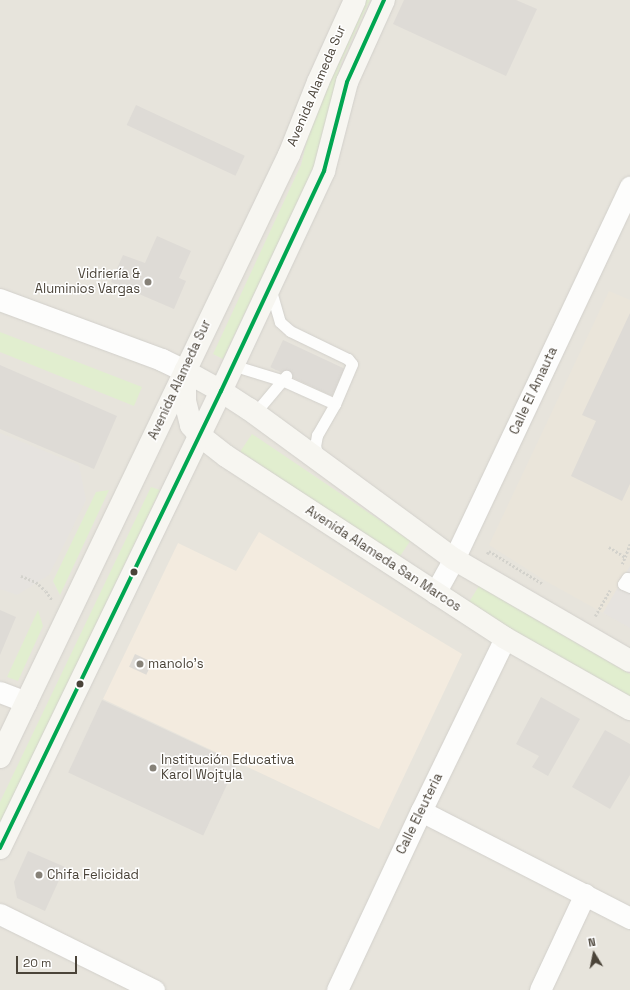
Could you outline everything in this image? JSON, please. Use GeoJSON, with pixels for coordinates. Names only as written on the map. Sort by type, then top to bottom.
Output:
{"type":"FeatureCollection","features":[{"type":"Feature","properties":{"kind":"main road","name":"Avenida Alameda Sur"},"geometry":{"type":"LineString","coordinates":[[0,757],[289,154],[318,82],[354,0]]}},
{"type":"Feature","properties":{"kind":"main road","name":"Avenida Alameda Sur"},"geometry":{"type":"LineString","coordinates":[[0,848],[221,391],[324,171],[347,82],[384,0]]}},
{"type":"Feature","properties":{"kind":"main road"},"geometry":{"type":"LineString","coordinates":[[185,371],[221,391],[254,414],[454,559],[478,571],[630,661]]}},
{"type":"Feature","properties":{"kind":"main road","name":"Avenida Alameda San Marcos"},"geometry":{"type":"LineString","coordinates":[[185,371],[185,401],[191,424],[199,435],[226,456],[505,638],[630,709]]}},
{"type":"Feature","properties":{"kind":"street","name":"Calle El Amauta"},"geometry":{"type":"LineString","coordinates":[[434,593],[454,559],[630,187]]}},
{"type":"Feature","properties":{"kind":"street"},"geometry":{"type":"LineString","coordinates":[[0,300],[162,360],[185,371]]}},
{"type":"Feature","properties":{"kind":"street","name":"Calle Eleuteria"},"geometry":{"type":"LineString","coordinates":[[337,990],[421,811],[505,638]]}},
{"type":"Feature","properties":{"kind":"street"},"geometry":{"type":"LineString","coordinates":[[0,692],[26,702]]}},
{"type":"Feature","properties":{"kind":"street"},"geometry":{"type":"LineString","coordinates":[[421,811],[630,918]]}},
{"type":"Feature","properties":{"kind":"street"},"geometry":{"type":"LineString","coordinates":[[540,990],[585,894]]}},
{"type":"Feature","properties":{"kind":"street"},"geometry":{"type":"LineString","coordinates":[[0,914],[145,988]]}},
{"type":"Feature","properties":{"kind":"lane"},"geometry":{"type":"LineString","coordinates":[[270,287],[274,307],[280,322],[302,343],[351,361],[352,368],[335,404],[317,435],[315,446],[320,461]]}},
{"type":"Feature","properties":{"kind":"lane"},"geometry":{"type":"LineString","coordinates":[[232,365],[285,378],[335,404]]}},
{"type":"Feature","properties":{"kind":"lane"},"geometry":{"type":"LineString","coordinates":[[254,414],[285,378]]}},
{"type":"Feature","properties":{"kind":"lane"},"geometry":{"type":"LineString","coordinates":[[630,579],[627,578],[623,584],[630,588]]}},
{"type":"Feature","properties":{"kind":"path"},"geometry":{"type":"LineString","coordinates":[[619,570],[630,544]]}},
{"type":"Feature","properties":{"kind":"path"},"geometry":{"type":"LineString","coordinates":[[610,547],[625,557]]}},
{"type":"Feature","properties":{"kind":"path"},"geometry":{"type":"LineString","coordinates":[[478,571],[489,551],[549,588]]}},
{"type":"Feature","properties":{"kind":"path"},"geometry":{"type":"LineString","coordinates":[[21,576],[36,582],[46,591]]}},
{"type":"Feature","properties":{"kind":"path"},"geometry":{"type":"LineString","coordinates":[[589,612],[596,616],[613,583]]}},
{"type":"Feature","properties":{"kind":"shaded area"},"geometry":{"type":"Polygon","coordinates":[[[0,0],[630,0],[630,990],[0,990],[0,0]]]}},
{"type":"Feature","properties":{"kind":"shaded area"},"geometry":{"type":"Polygon","coordinates":[[[609,291],[630,300],[630,628],[544,580],[489,545],[609,291]]]}},
{"type":"Feature","properties":{"kind":"shaded area"},"geometry":{"type":"Polygon","coordinates":[[[0,433],[79,465],[86,500],[49,575],[17,595],[0,589],[0,433]]]}},
{"type":"Feature","properties":{"kind":"shaded area"},"geometry":{"type":"Polygon","coordinates":[[[259,532],[462,654],[379,829],[103,699],[178,543],[236,571],[259,532]]]}},
{"type":"Feature","properties":{"kind":"shaded area"},"geometry":{"type":"Polygon","coordinates":[[[630,566],[630,628],[603,613],[630,566]]]}},
{"type":"Feature","properties":{"kind":"green space"},"geometry":{"type":"Polygon","coordinates":[[[358,0],[370,0],[341,63],[314,168],[223,359],[213,354],[301,165],[322,77],[358,0]]]}},
{"type":"Feature","properties":{"kind":"green space"},"geometry":{"type":"Polygon","coordinates":[[[0,332],[142,387],[134,406],[0,352],[0,332]]]}},
{"type":"Feature","properties":{"kind":"green space"},"geometry":{"type":"Polygon","coordinates":[[[252,434],[410,541],[399,558],[240,451],[252,434]]]}},
{"type":"Feature","properties":{"kind":"green space"},"geometry":{"type":"Polygon","coordinates":[[[151,487],[160,490],[0,826],[0,802],[151,487]]]}},
{"type":"Feature","properties":{"kind":"green space"},"geometry":{"type":"Polygon","coordinates":[[[109,490],[60,595],[53,581],[96,492],[109,490]]]}},
{"type":"Feature","properties":{"kind":"green space"},"geometry":{"type":"Polygon","coordinates":[[[479,586],[630,674],[630,697],[511,630],[469,602],[479,586]]]}},
{"type":"Feature","properties":{"kind":"green space"},"geometry":{"type":"Polygon","coordinates":[[[38,610],[43,626],[18,681],[7,677],[38,610]]]}},
{"type":"Feature","properties":{"kind":"building"},"geometry":{"type":"Polygon","coordinates":[[[404,0],[516,0],[537,9],[506,76],[393,24],[404,0]]]}},
{"type":"Feature","properties":{"kind":"building"},"geometry":{"type":"Polygon","coordinates":[[[136,105],[245,156],[235,176],[127,125],[136,105]]]}},
{"type":"Feature","properties":{"kind":"building","name":"Vidriería & Aluminios Vargas"},"geometry":{"type":"Polygon","coordinates":[[[157,236],[191,251],[179,278],[186,281],[174,309],[111,282],[123,255],[145,263],[157,236]]]}},
{"type":"Feature","properties":{"kind":"building"},"geometry":{"type":"Polygon","coordinates":[[[630,313],[630,484],[622,501],[571,476],[596,421],[582,415],[630,313]]]}},
{"type":"Feature","properties":{"kind":"building"},"geometry":{"type":"Polygon","coordinates":[[[283,340],[345,369],[332,396],[270,367],[283,340]]]}},
{"type":"Feature","properties":{"kind":"building"},"geometry":{"type":"Polygon","coordinates":[[[0,365],[117,416],[94,469],[0,429],[0,365]]]}},
{"type":"Feature","properties":{"kind":"building"},"geometry":{"type":"Polygon","coordinates":[[[0,610],[16,617],[0,655],[0,610]]]}},
{"type":"Feature","properties":{"kind":"building","name":"manolo's"},"geometry":{"type":"Polygon","coordinates":[[[135,654],[152,662],[146,675],[129,667],[135,654]]]}},
{"type":"Feature","properties":{"kind":"building"},"geometry":{"type":"Polygon","coordinates":[[[541,697],[580,719],[548,776],[532,767],[539,756],[516,744],[541,697]]]}},
{"type":"Feature","properties":{"kind":"building","name":"Institución Educativa Karol Wojtyla"},"geometry":{"type":"Polygon","coordinates":[[[102,700],[237,763],[203,835],[68,773],[102,700]]]}},
{"type":"Feature","properties":{"kind":"building"},"geometry":{"type":"Polygon","coordinates":[[[605,730],[630,744],[630,775],[610,809],[572,787],[605,730]]]}},
{"type":"Feature","properties":{"kind":"building","name":"Chifa Felicidad"},"geometry":{"type":"Polygon","coordinates":[[[28,851],[65,867],[45,911],[17,898],[14,882],[28,851]]]}},
{"type":"Feature","properties":{"kind":"transit line"},"geometry":{"type":"LineString","coordinates":[[0,848],[221,391],[324,171],[347,82],[384,0]]}},
{"type":"Feature","properties":{"kind":"place","name":"Vidriería & Aluminios Vargas"},"geometry":{"type":"Point","coordinates":[148,282]}},
{"type":"Feature","properties":{"kind":"place","name":"manolo's"},"geometry":{"type":"Point","coordinates":[140,664]}},
{"type":"Feature","properties":{"kind":"place","name":"Institución Educativa Karol Wojtyla"},"geometry":{"type":"Point","coordinates":[153,768]}},
{"type":"Feature","properties":{"kind":"place","name":"Chifa Felicidad"},"geometry":{"type":"Point","coordinates":[39,875]}}]}
